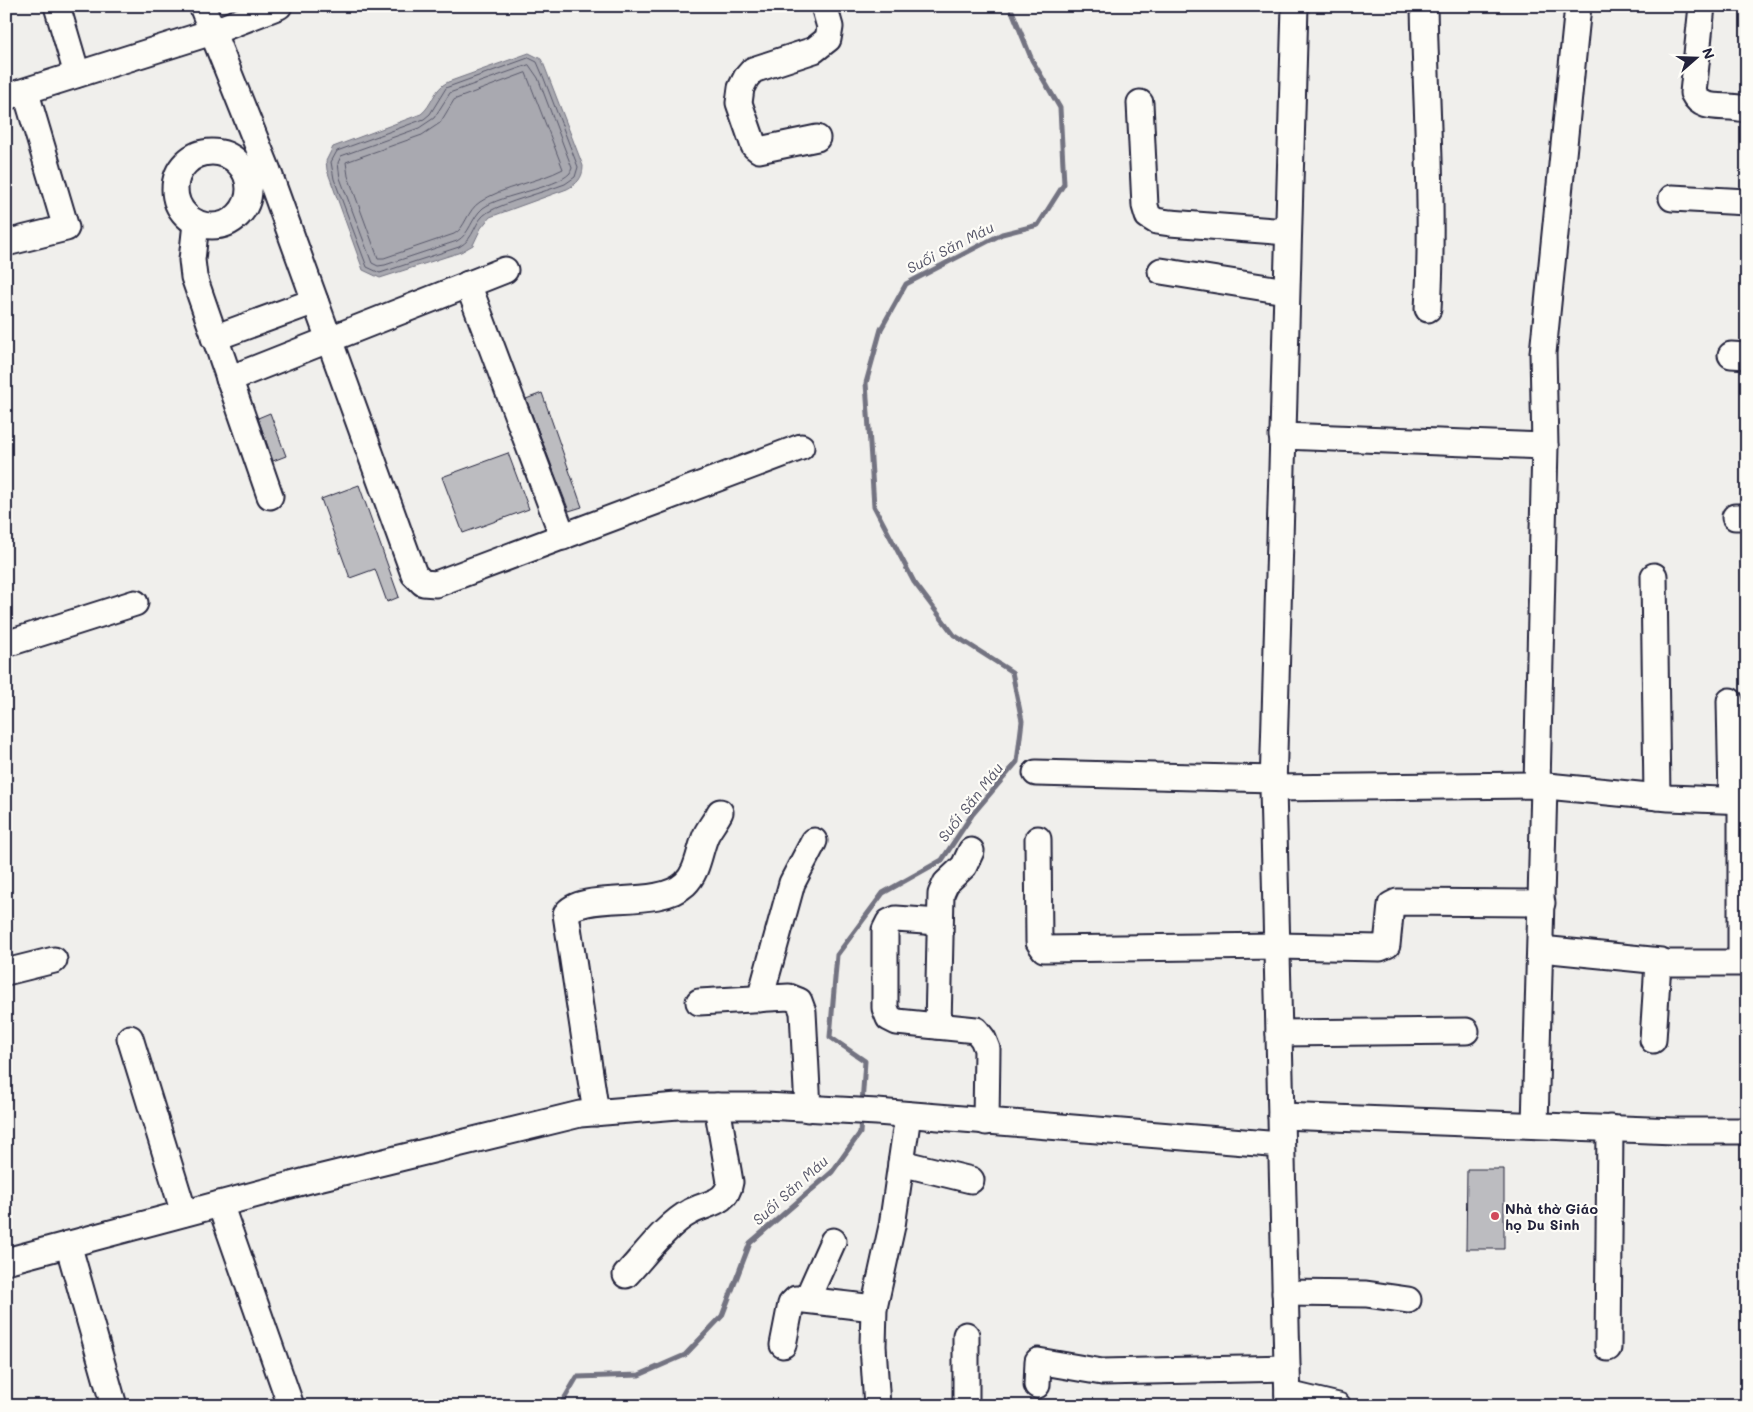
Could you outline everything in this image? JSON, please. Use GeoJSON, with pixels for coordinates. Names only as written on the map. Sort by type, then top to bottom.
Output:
{"type":"FeatureCollection","features":[{"type":"Feature","properties":{"kind":"street"},"geometry":{"type":"LineString","coordinates":[[57,6],[77,74]]}},
{"type":"Feature","properties":{"kind":"street"},"geometry":{"type":"LineString","coordinates":[[202,6],[258,175],[315,301],[414,574],[423,583],[436,584],[801,448]]}},
{"type":"Feature","properties":{"kind":"street"},"geometry":{"type":"LineString","coordinates":[[6,244],[66,228],[16,95],[212,32],[279,6]]}},
{"type":"Feature","properties":{"kind":"street"},"geometry":{"type":"LineString","coordinates":[[817,138],[759,150],[754,146],[739,103],[741,88],[753,70],[814,50],[828,39],[830,27],[824,6]]}},
{"type":"Feature","properties":{"kind":"street"},"geometry":{"type":"LineString","coordinates":[[1295,6],[1273,783],[1287,1368],[1288,1400],[1338,1406]]}},
{"type":"Feature","properties":{"kind":"street"},"geometry":{"type":"LineString","coordinates":[[1424,6],[1430,161],[1431,254],[1428,310]]}},
{"type":"Feature","properties":{"kind":"street"},"geometry":{"type":"LineString","coordinates":[[1535,1125],[1542,902],[1540,786],[1544,446],[1543,353],[1578,6]]}},
{"type":"Feature","properties":{"kind":"street"},"geometry":{"type":"LineString","coordinates":[[1702,6],[1693,93],[1697,101],[1705,106],[1738,107],[1747,110]]}},
{"type":"Feature","properties":{"kind":"street"},"geometry":{"type":"LineString","coordinates":[[1140,103],[1145,206],[1148,216],[1156,221],[1170,223],[1288,232]]}},
{"type":"Feature","properties":{"kind":"street"},"geometry":{"type":"LineString","coordinates":[[223,153],[258,175],[241,214],[232,222],[220,226],[208,227],[196,223],[182,210],[175,194],[176,181],[180,170],[188,161],[199,154],[223,153]]}},
{"type":"Feature","properties":{"kind":"street"},"geometry":{"type":"LineString","coordinates":[[1672,198],[1747,202]]}},
{"type":"Feature","properties":{"kind":"street"},"geometry":{"type":"LineString","coordinates":[[196,223],[192,268],[214,338],[270,496]]}},
{"type":"Feature","properties":{"kind":"street"},"geometry":{"type":"LineString","coordinates":[[229,379],[505,270]]}},
{"type":"Feature","properties":{"kind":"street"},"geometry":{"type":"LineString","coordinates":[[1161,272],[1286,291]]}},
{"type":"Feature","properties":{"kind":"street"},"geometry":{"type":"LineString","coordinates":[[468,284],[563,537]]}},
{"type":"Feature","properties":{"kind":"street"},"geometry":{"type":"LineString","coordinates":[[214,338],[315,301]]}},
{"type":"Feature","properties":{"kind":"street"},"geometry":{"type":"LineString","coordinates":[[262,320],[277,360]]}},
{"type":"Feature","properties":{"kind":"street"},"geometry":{"type":"LineString","coordinates":[[1282,436],[1544,446]]}},
{"type":"Feature","properties":{"kind":"street"},"geometry":{"type":"LineString","coordinates":[[1654,576],[1657,797]]}},
{"type":"Feature","properties":{"kind":"street"},"geometry":{"type":"LineString","coordinates":[[6,644],[135,603]]}},
{"type":"Feature","properties":{"kind":"street"},"geometry":{"type":"LineString","coordinates":[[1541,949],[1661,962],[1742,963],[1740,801],[1730,701]]}},
{"type":"Feature","properties":{"kind":"street"},"geometry":{"type":"LineString","coordinates":[[1036,773],[1273,783],[1540,786],[1657,797],[1740,801]]}},
{"type":"Feature","properties":{"kind":"street"},"geometry":{"type":"LineString","coordinates":[[596,1113],[566,914],[570,908],[586,902],[662,896],[683,886],[691,877],[706,835],[720,812]]}},
{"type":"Feature","properties":{"kind":"street"},"geometry":{"type":"LineString","coordinates":[[1038,839],[1039,942],[1044,949],[1277,946],[1372,949],[1385,947],[1391,905],[1397,902],[1542,902]]}},
{"type":"Feature","properties":{"kind":"street"},"geometry":{"type":"LineString","coordinates":[[760,999],[792,883],[814,840]]}},
{"type":"Feature","properties":{"kind":"street"},"geometry":{"type":"LineString","coordinates":[[938,1026],[941,894],[946,883],[964,866],[971,851]]}},
{"type":"Feature","properties":{"kind":"street"},"geometry":{"type":"LineString","coordinates":[[939,922],[896,919],[889,922],[885,930],[885,1008],[889,1018],[897,1022],[976,1030],[987,1049],[986,1122]]}},
{"type":"Feature","properties":{"kind":"street"},"geometry":{"type":"LineString","coordinates":[[6,972],[54,960]]}},
{"type":"Feature","properties":{"kind":"street"},"geometry":{"type":"LineString","coordinates":[[1653,1040],[1657,966],[1661,962]]}},
{"type":"Feature","properties":{"kind":"street"},"geometry":{"type":"LineString","coordinates":[[700,1002],[789,997],[799,1001],[803,1012],[808,1108]]}},
{"type":"Feature","properties":{"kind":"street"},"geometry":{"type":"LineString","coordinates":[[1279,1033],[1466,1031]]}},
{"type":"Feature","properties":{"kind":"street"},"geometry":{"type":"LineString","coordinates":[[130,1038],[184,1213]]}},
{"type":"Feature","properties":{"kind":"street"},"geometry":{"type":"LineString","coordinates":[[8,1256],[68,1244],[571,1116],[596,1113],[678,1106],[808,1108],[1281,1145]]}},
{"type":"Feature","properties":{"kind":"street"},"geometry":{"type":"LineString","coordinates":[[626,1275],[688,1213],[724,1198],[729,1189],[730,1182],[717,1106]]}},
{"type":"Feature","properties":{"kind":"street"},"geometry":{"type":"LineString","coordinates":[[877,1406],[873,1346],[874,1308],[892,1226],[908,1115]]}},
{"type":"Feature","properties":{"kind":"street"},"geometry":{"type":"LineString","coordinates":[[1281,1116],[1747,1131]]}},
{"type":"Feature","properties":{"kind":"street"},"geometry":{"type":"LineString","coordinates":[[1608,1348],[1610,1128]]}},
{"type":"Feature","properties":{"kind":"street"},"geometry":{"type":"LineString","coordinates":[[901,1163],[971,1180]]}},
{"type":"Feature","properties":{"kind":"street"},"geometry":{"type":"LineString","coordinates":[[220,1204],[291,1406]]}},
{"type":"Feature","properties":{"kind":"street"},"geometry":{"type":"LineString","coordinates":[[807,1299],[833,1241]]}},
{"type":"Feature","properties":{"kind":"street"},"geometry":{"type":"LineString","coordinates":[[68,1244],[114,1406]]}},
{"type":"Feature","properties":{"kind":"street"},"geometry":{"type":"LineString","coordinates":[[1285,1293],[1366,1294],[1408,1300]]}},
{"type":"Feature","properties":{"kind":"street"},"geometry":{"type":"LineString","coordinates":[[783,1345],[792,1301],[798,1298],[874,1308]]}},
{"type":"Feature","properties":{"kind":"street"},"geometry":{"type":"LineString","coordinates":[[966,1335],[966,1406]]}},
{"type":"Feature","properties":{"kind":"street"},"geometry":{"type":"LineString","coordinates":[[1037,1385],[1038,1361],[1102,1372],[1287,1368]]}},
{"type":"Feature","properties":{"kind":"water"},"geometry":{"type":"Polygon","coordinates":[[[529,53],[541,59],[544,65],[583,166],[579,180],[567,189],[490,217],[481,228],[473,245],[461,252],[380,278],[363,270],[327,170],[326,161],[333,147],[421,114],[439,89],[448,82],[529,53]]]}},
{"type":"Feature","properties":{"kind":"building"},"geometry":{"type":"Polygon","coordinates":[[[542,393],[582,507],[569,511],[526,399],[542,393]]]}},
{"type":"Feature","properties":{"kind":"building"},"geometry":{"type":"Polygon","coordinates":[[[270,413],[286,456],[273,461],[258,418],[270,413]]]}},
{"type":"Feature","properties":{"kind":"building"},"geometry":{"type":"Polygon","coordinates":[[[508,453],[529,509],[463,533],[442,477],[508,453]]]}},
{"type":"Feature","properties":{"kind":"building"},"geometry":{"type":"Polygon","coordinates":[[[359,485],[399,597],[387,602],[375,569],[350,578],[321,499],[359,485]]]}},
{"type":"Feature","properties":{"kind":"building"},"geometry":{"type":"Polygon","coordinates":[[[1467,1169],[1504,1169],[1504,1249],[1466,1249],[1467,1169]]]}},
{"type":"Feature","properties":{"kind":"waterway","name":"Suối Săn Máu"},"geometry":{"type":"LineString","coordinates":[[862,1104],[865,1061],[830,1037],[837,955],[883,893],[942,860],[972,815],[1017,762],[1022,721],[1012,672],[954,635],[914,582],[874,506],[866,383],[881,329],[906,284],[1002,234],[1038,225],[1064,184],[1060,108],[1032,60],[1010,6]]}},
{"type":"Feature","properties":{"kind":"waterway","name":"Suối Săn Máu"},"geometry":{"type":"LineString","coordinates":[[560,1406],[577,1377],[639,1375],[685,1355],[722,1316],[750,1243],[832,1172],[860,1133],[861,1118]]}},
{"type":"Feature","properties":{"kind":"place","name":"Nhà thờ Giáo họ Du Sinh"},"geometry":{"type":"Point","coordinates":[1495,1216]}}]}
